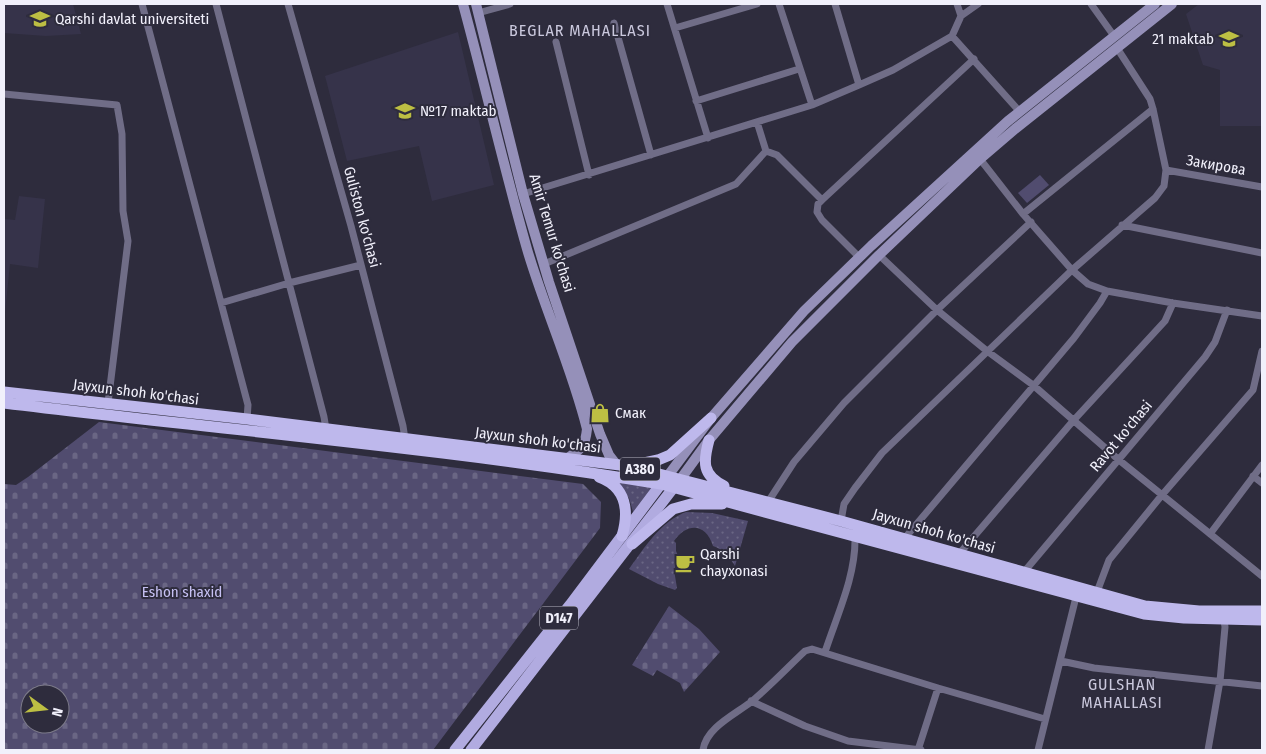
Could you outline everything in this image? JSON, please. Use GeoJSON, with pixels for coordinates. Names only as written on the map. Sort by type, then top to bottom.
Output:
{"type":"FeatureCollection","features":[{"type":"Feature","properties":{"kind":"highway","name":"Jayxun shoh ko'chasi"},"geometry":{"type":"LineString","coordinates":[[9,398],[103,403],[616,464],[628,466],[664,480]]}},
{"type":"Feature","properties":{"kind":"highway","name":"Jayxun shoh ko'chasi"},"geometry":{"type":"LineString","coordinates":[[9,398],[97,414],[664,480],[737,499],[855,537],[1144,614],[1224,620],[1262,620]]}},
{"type":"Feature","properties":{"kind":"highway"},"geometry":{"type":"LineString","coordinates":[[97,414],[103,403]]}},
{"type":"Feature","properties":{"kind":"highway"},"geometry":{"type":"LineString","coordinates":[[628,466],[658,460],[670,455],[711,418]]}},
{"type":"Feature","properties":{"kind":"highway"},"geometry":{"type":"LineString","coordinates":[[709,440],[704,457],[710,477],[737,499]]}},
{"type":"Feature","properties":{"kind":"highway"},"geometry":{"type":"LineString","coordinates":[[584,472],[607,480],[620,493],[626,506],[626,520],[622,536]]}},
{"type":"Feature","properties":{"kind":"highway","name":"Jayxun shoh ko'chasi"},"geometry":{"type":"LineString","coordinates":[[737,499],[768,502],[1145,606],[1177,610],[1262,611]]}},
{"type":"Feature","properties":{"kind":"highway"},"geometry":{"type":"LineString","coordinates":[[632,544],[674,509],[691,504],[737,499]]}},
{"type":"Feature","properties":{"kind":"main road","name":"Amir Temur ko'chasi"},"geometry":{"type":"LineString","coordinates":[[463,4],[527,249],[564,355],[587,429],[586,441],[583,447],[568,458]]}},
{"type":"Feature","properties":{"kind":"main road"},"geometry":{"type":"LineString","coordinates":[[678,483],[709,440],[792,342],[879,255],[980,159],[1020,112],[1154,4]]}},
{"type":"Feature","properties":{"kind":"main road"},"geometry":{"type":"LineString","coordinates":[[664,480],[711,418],[804,311],[859,258],[1000,136],[1172,4]]}},
{"type":"Feature","properties":{"kind":"main road","name":"Amir Temur ko'chasi"},"geometry":{"type":"LineString","coordinates":[[477,9],[523,194],[544,264],[600,434],[616,464]]}},
{"type":"Feature","properties":{"kind":"main road","name":"D147"},"geometry":{"type":"LineString","coordinates":[[455,750],[664,480]]}},
{"type":"Feature","properties":{"kind":"main road","name":"D147"},"geometry":{"type":"LineString","coordinates":[[472,750],[678,483]]}},
{"type":"Feature","properties":{"kind":"street"},"geometry":{"type":"LineString","coordinates":[[142,4],[248,405],[247,419]]}},
{"type":"Feature","properties":{"kind":"street"},"geometry":{"type":"LineString","coordinates":[[216,4],[326,429]]}},
{"type":"Feature","properties":{"kind":"street","name":"Guliston ko'chasi"},"geometry":{"type":"LineString","coordinates":[[288,4],[360,265],[405,439]]}},
{"type":"Feature","properties":{"kind":"street"},"geometry":{"type":"LineString","coordinates":[[477,9],[510,4]]}},
{"type":"Feature","properties":{"kind":"street"},"geometry":{"type":"LineString","coordinates":[[667,4],[708,138]]}},
{"type":"Feature","properties":{"kind":"street"},"geometry":{"type":"LineString","coordinates":[[675,28],[757,4]]}},
{"type":"Feature","properties":{"kind":"street"},"geometry":{"type":"LineString","coordinates":[[779,4],[812,105]]}},
{"type":"Feature","properties":{"kind":"street"},"geometry":{"type":"LineString","coordinates":[[835,4],[859,85]]}},
{"type":"Feature","properties":{"kind":"street"},"geometry":{"type":"LineString","coordinates":[[957,4],[961,16]]}},
{"type":"Feature","properties":{"kind":"street"},"geometry":{"type":"LineString","coordinates":[[523,194],[812,105],[893,70],[952,36],[961,16],[978,4]]}},
{"type":"Feature","properties":{"kind":"street"},"geometry":{"type":"LineString","coordinates":[[1091,4],[1114,36]]}},
{"type":"Feature","properties":{"kind":"street"},"geometry":{"type":"LineString","coordinates":[[614,23],[651,155]]}},
{"type":"Feature","properties":{"kind":"street"},"geometry":{"type":"LineString","coordinates":[[952,36],[1020,112]]}},
{"type":"Feature","properties":{"kind":"street"},"geometry":{"type":"LineString","coordinates":[[556,42],[589,175]]}},
{"type":"Feature","properties":{"kind":"street"},"geometry":{"type":"LineString","coordinates":[[840,521],[844,504],[854,488],[882,454],[987,350],[1072,270],[1155,198],[1164,186],[1166,170],[1150,99],[1117,48]]}},
{"type":"Feature","properties":{"kind":"street"},"geometry":{"type":"LineString","coordinates":[[859,258],[822,220],[817,212],[818,204],[974,59]]}},
{"type":"Feature","properties":{"kind":"street"},"geometry":{"type":"LineString","coordinates":[[696,101],[799,70]]}},
{"type":"Feature","properties":{"kind":"street"},"geometry":{"type":"LineString","coordinates":[[4,94],[117,105],[122,134],[123,211],[128,241],[103,403]]}},
{"type":"Feature","properties":{"kind":"street"},"geometry":{"type":"LineString","coordinates":[[1023,214],[1153,108]]}},
{"type":"Feature","properties":{"kind":"street"},"geometry":{"type":"LineString","coordinates":[[757,122],[766,152]]}},
{"type":"Feature","properties":{"kind":"street"},"geometry":{"type":"LineString","coordinates":[[766,152],[777,155],[822,200]]}},
{"type":"Feature","properties":{"kind":"street"},"geometry":{"type":"LineString","coordinates":[[544,264],[736,184],[766,152]]}},
{"type":"Feature","properties":{"kind":"street"},"geometry":{"type":"LineString","coordinates":[[980,159],[1023,214],[1072,270],[1088,284],[1106,291],[1262,316]]}},
{"type":"Feature","properties":{"kind":"street","name":"Закирова"},"geometry":{"type":"LineString","coordinates":[[1166,170],[1262,187]]}},
{"type":"Feature","properties":{"kind":"street"},"geometry":{"type":"LineString","coordinates":[[768,502],[794,462],[844,403],[1031,222]]}},
{"type":"Feature","properties":{"kind":"street"},"geometry":{"type":"LineString","coordinates":[[1122,225],[1262,253]]}},
{"type":"Feature","properties":{"kind":"street"},"geometry":{"type":"LineString","coordinates":[[879,255],[938,310],[1033,385],[1119,460],[1262,576]]}},
{"type":"Feature","properties":{"kind":"street"},"geometry":{"type":"LineString","coordinates":[[221,303],[360,265]]}},
{"type":"Feature","properties":{"kind":"street"},"geometry":{"type":"LineString","coordinates":[[904,538],[1074,338],[1100,303],[1106,291]]}},
{"type":"Feature","properties":{"kind":"street"},"geometry":{"type":"LineString","coordinates":[[959,554],[1073,421],[1165,321],[1173,303]]}},
{"type":"Feature","properties":{"kind":"street","name":"Ravot ko'chasi"},"geometry":{"type":"LineString","coordinates":[[1024,572],[1205,357],[1215,342],[1227,310]]}},
{"type":"Feature","properties":{"kind":"street"},"geometry":{"type":"LineString","coordinates":[[1096,592],[1109,560],[1162,495],[1253,390],[1262,351]]}},
{"type":"Feature","properties":{"kind":"street"},"geometry":{"type":"LineString","coordinates":[[1210,534],[1262,465]]}},
{"type":"Feature","properties":{"kind":"street"},"geometry":{"type":"LineString","coordinates":[[1253,476],[1262,483]]}},
{"type":"Feature","properties":{"kind":"street"},"geometry":{"type":"LineString","coordinates":[[825,652],[852,570],[855,537]]}},
{"type":"Feature","properties":{"kind":"street"},"geometry":{"type":"LineString","coordinates":[[1038,750],[1076,597]]}},
{"type":"Feature","properties":{"kind":"street"},"geometry":{"type":"LineString","coordinates":[[1208,750],[1220,680],[1224,620]]}},
{"type":"Feature","properties":{"kind":"street"},"geometry":{"type":"LineString","coordinates":[[703,750],[704,742],[720,724],[751,701],[805,651],[812,649],[1045,719]]}},
{"type":"Feature","properties":{"kind":"street"},"geometry":{"type":"LineString","coordinates":[[1061,661],[1094,668],[1262,686]]}},
{"type":"Feature","properties":{"kind":"street"},"geometry":{"type":"LineString","coordinates":[[751,701],[804,726],[848,740],[919,750],[938,688]]}},
{"type":"Feature","properties":{"kind":"shaded area","name":"Qarshi davlat universiteti"},"geometry":{"type":"Polygon","coordinates":[[[4,4],[73,4],[81,34],[46,36],[4,33],[4,4]]]}},
{"type":"Feature","properties":{"kind":"shaded area","name":"21 maktab"},"geometry":{"type":"Polygon","coordinates":[[[1199,4],[1262,4],[1262,126],[1220,126],[1220,70],[1203,65],[1186,14],[1199,4]]]}},
{"type":"Feature","properties":{"kind":"shaded area","name":"№17 maktab"},"geometry":{"type":"Polygon","coordinates":[[[458,32],[494,185],[432,201],[419,146],[347,161],[325,76],[458,32]]]}},
{"type":"Feature","properties":{"kind":"shaded area"},"geometry":{"type":"Polygon","coordinates":[[[19,196],[45,199],[38,268],[10,264],[4,322],[4,219],[15,220],[19,196]]]}},
{"type":"Feature","properties":{"kind":"green space"},"geometry":{"type":"Polygon","coordinates":[[[1040,175],[1049,185],[1027,203],[1018,193],[1040,175]]]}},
{"type":"Feature","properties":{"kind":"green space","name":"Eshon shaxid"},"geometry":{"type":"Polygon","coordinates":[[[99,422],[583,484],[601,502],[600,528],[433,750],[4,750],[4,484],[16,485],[99,422]]]}},
{"type":"Feature","properties":{"kind":"green space"},"geometry":{"type":"Polygon","coordinates":[[[616,480],[652,487],[633,512],[629,498],[616,480]]]}},
{"type":"Feature","properties":{"kind":"green space"},"geometry":{"type":"Polygon","coordinates":[[[686,512],[712,513],[748,521],[735,566],[726,554],[713,546],[706,533],[701,529],[690,528],[679,535],[674,541],[679,558],[674,570],[677,588],[675,590],[658,584],[629,569],[647,544],[668,522],[686,512]]]}},
{"type":"Feature","properties":{"kind":"green space"},"geometry":{"type":"Polygon","coordinates":[[[669,606],[699,629],[720,652],[684,692],[680,683],[657,670],[653,676],[632,665],[669,606]]]}},
{"type":"Feature","properties":{"kind":"place","name":"Qarshi davlat universiteti"},"geometry":{"type":"Point","coordinates":[40,19]}},
{"type":"Feature","properties":{"kind":"place","name":"21 maktab"},"geometry":{"type":"Point","coordinates":[1229,39]}},
{"type":"Feature","properties":{"kind":"place","name":"№17 maktab"},"geometry":{"type":"Point","coordinates":[405,111]}},
{"type":"Feature","properties":{"kind":"place","name":"Смак"},"geometry":{"type":"Point","coordinates":[600,413]}},
{"type":"Feature","properties":{"kind":"place","name":"Qarshi chayxonasi"},"geometry":{"type":"Point","coordinates":[685,563]}},
{"type":"Feature","properties":{"kind":"district","name":"BEGLAR MAHALLASI"},"geometry":{"type":"Point","coordinates":[580,30]}},
{"type":"Feature","properties":{"kind":"district","name":"GULSHAN MAHALLASI"},"geometry":{"type":"Point","coordinates":[1122,693]}}]}
